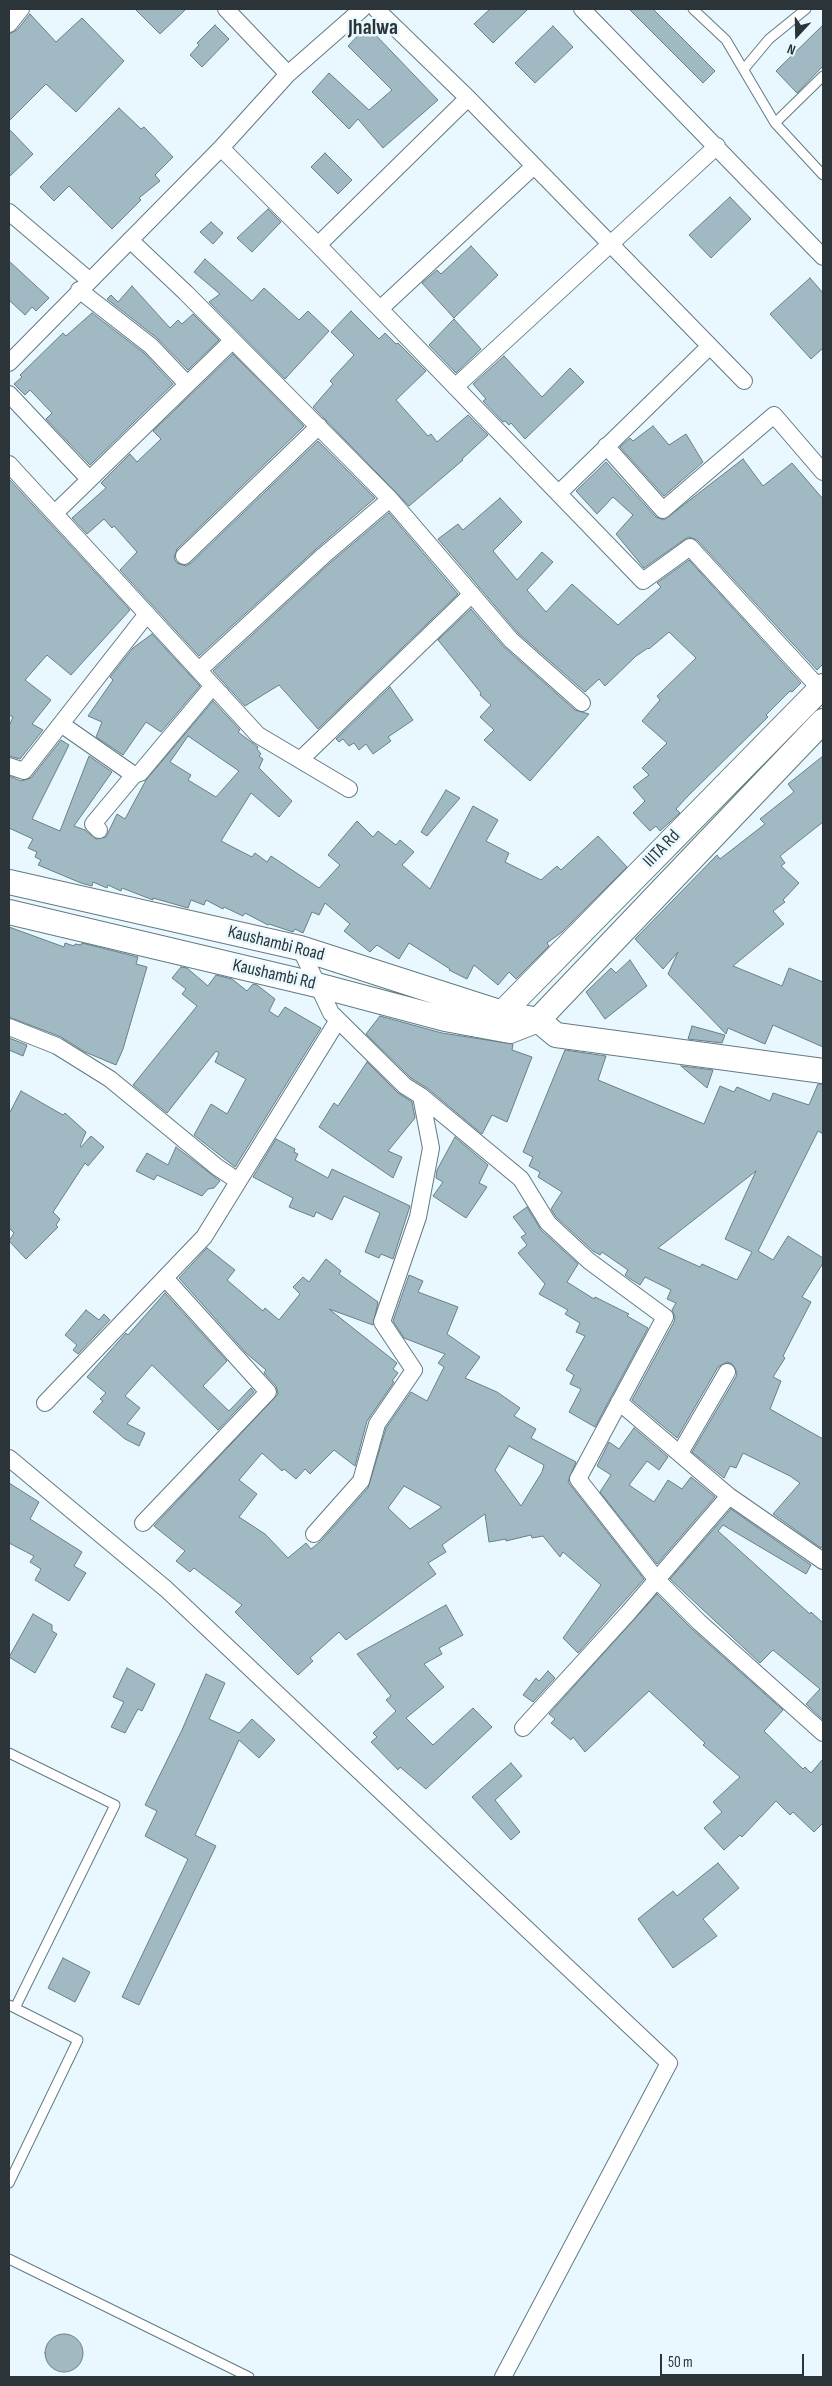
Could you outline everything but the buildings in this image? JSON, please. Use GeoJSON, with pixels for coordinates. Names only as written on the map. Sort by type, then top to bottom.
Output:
{"type":"FeatureCollection","features":[{"type":"Feature","properties":{"kind":"main road","name":"IIITA Rd"},"geometry":{"type":"LineString","coordinates":[[502,1013],[822,689]]}},
{"type":"Feature","properties":{"kind":"main road","name":"IIITA Rd"},"geometry":{"type":"LineString","coordinates":[[538,1020],[823,722]]}},
{"type":"Feature","properties":{"kind":"main road","name":"Kaushambi Road"},"geometry":{"type":"LineString","coordinates":[[9,882],[300,948],[502,1013],[538,1020]]}},
{"type":"Feature","properties":{"kind":"main road","name":"Kaushambi Rd"},"geometry":{"type":"LineString","coordinates":[[9,912],[317,984],[445,1019],[510,1031],[538,1020]]}},
{"type":"Feature","properties":{"kind":"main road"},"geometry":{"type":"LineString","coordinates":[[538,1020],[556,1035],[823,1071]]}},
{"type":"Feature","properties":{"kind":"street"},"geometry":{"type":"LineString","coordinates":[[9,24],[21,9]]}},
{"type":"Feature","properties":{"kind":"street"},"geometry":{"type":"LineString","coordinates":[[226,9],[288,74]]}},
{"type":"Feature","properties":{"kind":"street"},"geometry":{"type":"LineString","coordinates":[[9,363],[221,148],[288,74],[362,9]]}},
{"type":"Feature","properties":{"kind":"street"},"geometry":{"type":"LineString","coordinates":[[376,9],[468,98],[744,381]]}},
{"type":"Feature","properties":{"kind":"street"},"geometry":{"type":"LineString","coordinates":[[582,9],[823,257]]}},
{"type":"Feature","properties":{"kind":"street"},"geometry":{"type":"LineString","coordinates":[[318,244],[468,98]]}},
{"type":"Feature","properties":{"kind":"street"},"geometry":{"type":"LineString","coordinates":[[455,386],[717,146]]}},
{"type":"Feature","properties":{"kind":"street"},"geometry":{"type":"LineString","coordinates":[[221,148],[318,244],[643,581],[690,547],[822,689]]}},
{"type":"Feature","properties":{"kind":"street"},"geometry":{"type":"LineString","coordinates":[[380,309],[534,166]]}},
{"type":"Feature","properties":{"kind":"street"},"geometry":{"type":"LineString","coordinates":[[9,212],[84,285],[151,346],[187,384]]}},
{"type":"Feature","properties":{"kind":"street"},"geometry":{"type":"LineString","coordinates":[[130,240],[320,426],[390,499],[511,640],[582,704]]}},
{"type":"Feature","properties":{"kind":"street"},"geometry":{"type":"LineString","coordinates":[[55,513],[232,341]]}},
{"type":"Feature","properties":{"kind":"street"},"geometry":{"type":"LineString","coordinates":[[558,493],[710,346]]}},
{"type":"Feature","properties":{"kind":"street"},"geometry":{"type":"LineString","coordinates":[[9,394],[89,479]]}},
{"type":"Feature","properties":{"kind":"street"},"geometry":{"type":"LineString","coordinates":[[606,446],[663,510],[774,415],[823,472]]}},
{"type":"Feature","properties":{"kind":"street"},"geometry":{"type":"LineString","coordinates":[[184,556],[320,426]]}},
{"type":"Feature","properties":{"kind":"street"},"geometry":{"type":"LineString","coordinates":[[9,464],[258,735],[348,789]]}},
{"type":"Feature","properties":{"kind":"street"},"geometry":{"type":"LineString","coordinates":[[199,670],[323,556],[390,499]]}},
{"type":"Feature","properties":{"kind":"street"},"geometry":{"type":"LineString","coordinates":[[300,760],[472,594]]}},
{"type":"Feature","properties":{"kind":"street"},"geometry":{"type":"LineString","coordinates":[[9,766],[24,771],[147,614]]}},
{"type":"Feature","properties":{"kind":"street"},"geometry":{"type":"LineString","coordinates":[[99,830],[93,824],[134,775],[140,773],[212,687],[221,694]]}},
{"type":"Feature","properties":{"kind":"street"},"geometry":{"type":"LineString","coordinates":[[61,724],[134,775]]}},
{"type":"Feature","properties":{"kind":"street"},"geometry":{"type":"LineString","coordinates":[[300,948],[331,1013],[405,1086],[421,1096],[520,1179],[548,1223],[589,1261],[665,1317],[578,1479],[657,1580],[699,1622],[823,1733]]}},
{"type":"Feature","properties":{"kind":"street"},"geometry":{"type":"LineString","coordinates":[[45,1403],[204,1237],[338,1020]]}},
{"type":"Feature","properties":{"kind":"street"},"geometry":{"type":"LineString","coordinates":[[9,1027],[57,1046],[110,1079],[216,1167],[238,1182]]}},
{"type":"Feature","properties":{"kind":"street"},"geometry":{"type":"LineString","coordinates":[[314,1534],[361,1481],[377,1424],[414,1370],[382,1322],[418,1217],[431,1148],[421,1096]]}},
{"type":"Feature","properties":{"kind":"street"},"geometry":{"type":"LineString","coordinates":[[143,1523],[268,1392],[165,1278]]}},
{"type":"Feature","properties":{"kind":"street"},"geometry":{"type":"LineString","coordinates":[[680,1453],[727,1372]]}},
{"type":"Feature","properties":{"kind":"street"},"geometry":{"type":"LineString","coordinates":[[619,1402],[728,1496],[823,1561]]}},
{"type":"Feature","properties":{"kind":"street"},"geometry":{"type":"LineString","coordinates":[[9,1458],[166,1589],[669,2063],[503,2377]]}},
{"type":"Feature","properties":{"kind":"street"},"geometry":{"type":"LineString","coordinates":[[523,1728],[657,1580],[728,1496]]}},
{"type":"Feature","properties":{"kind":"lane"},"geometry":{"type":"LineString","coordinates":[[692,9],[726,40],[775,123],[823,174]]}},
{"type":"Feature","properties":{"kind":"lane"},"geometry":{"type":"LineString","coordinates":[[744,69],[769,39],[806,9]]}},
{"type":"Feature","properties":{"kind":"lane"},"geometry":{"type":"LineString","coordinates":[[775,123],[823,76]]}},
{"type":"Feature","properties":{"kind":"lane"},"geometry":{"type":"LineString","coordinates":[[9,1752],[115,1805],[12,2007],[78,2040],[9,2183]]}},
{"type":"Feature","properties":{"kind":"lane"},"geometry":{"type":"LineString","coordinates":[[9,2260],[249,2377]]}},
{"type":"Feature","properties":{"kind":"district","name":"Jhalwa"},"geometry":{"type":"Point","coordinates":[373,28]}}]}
